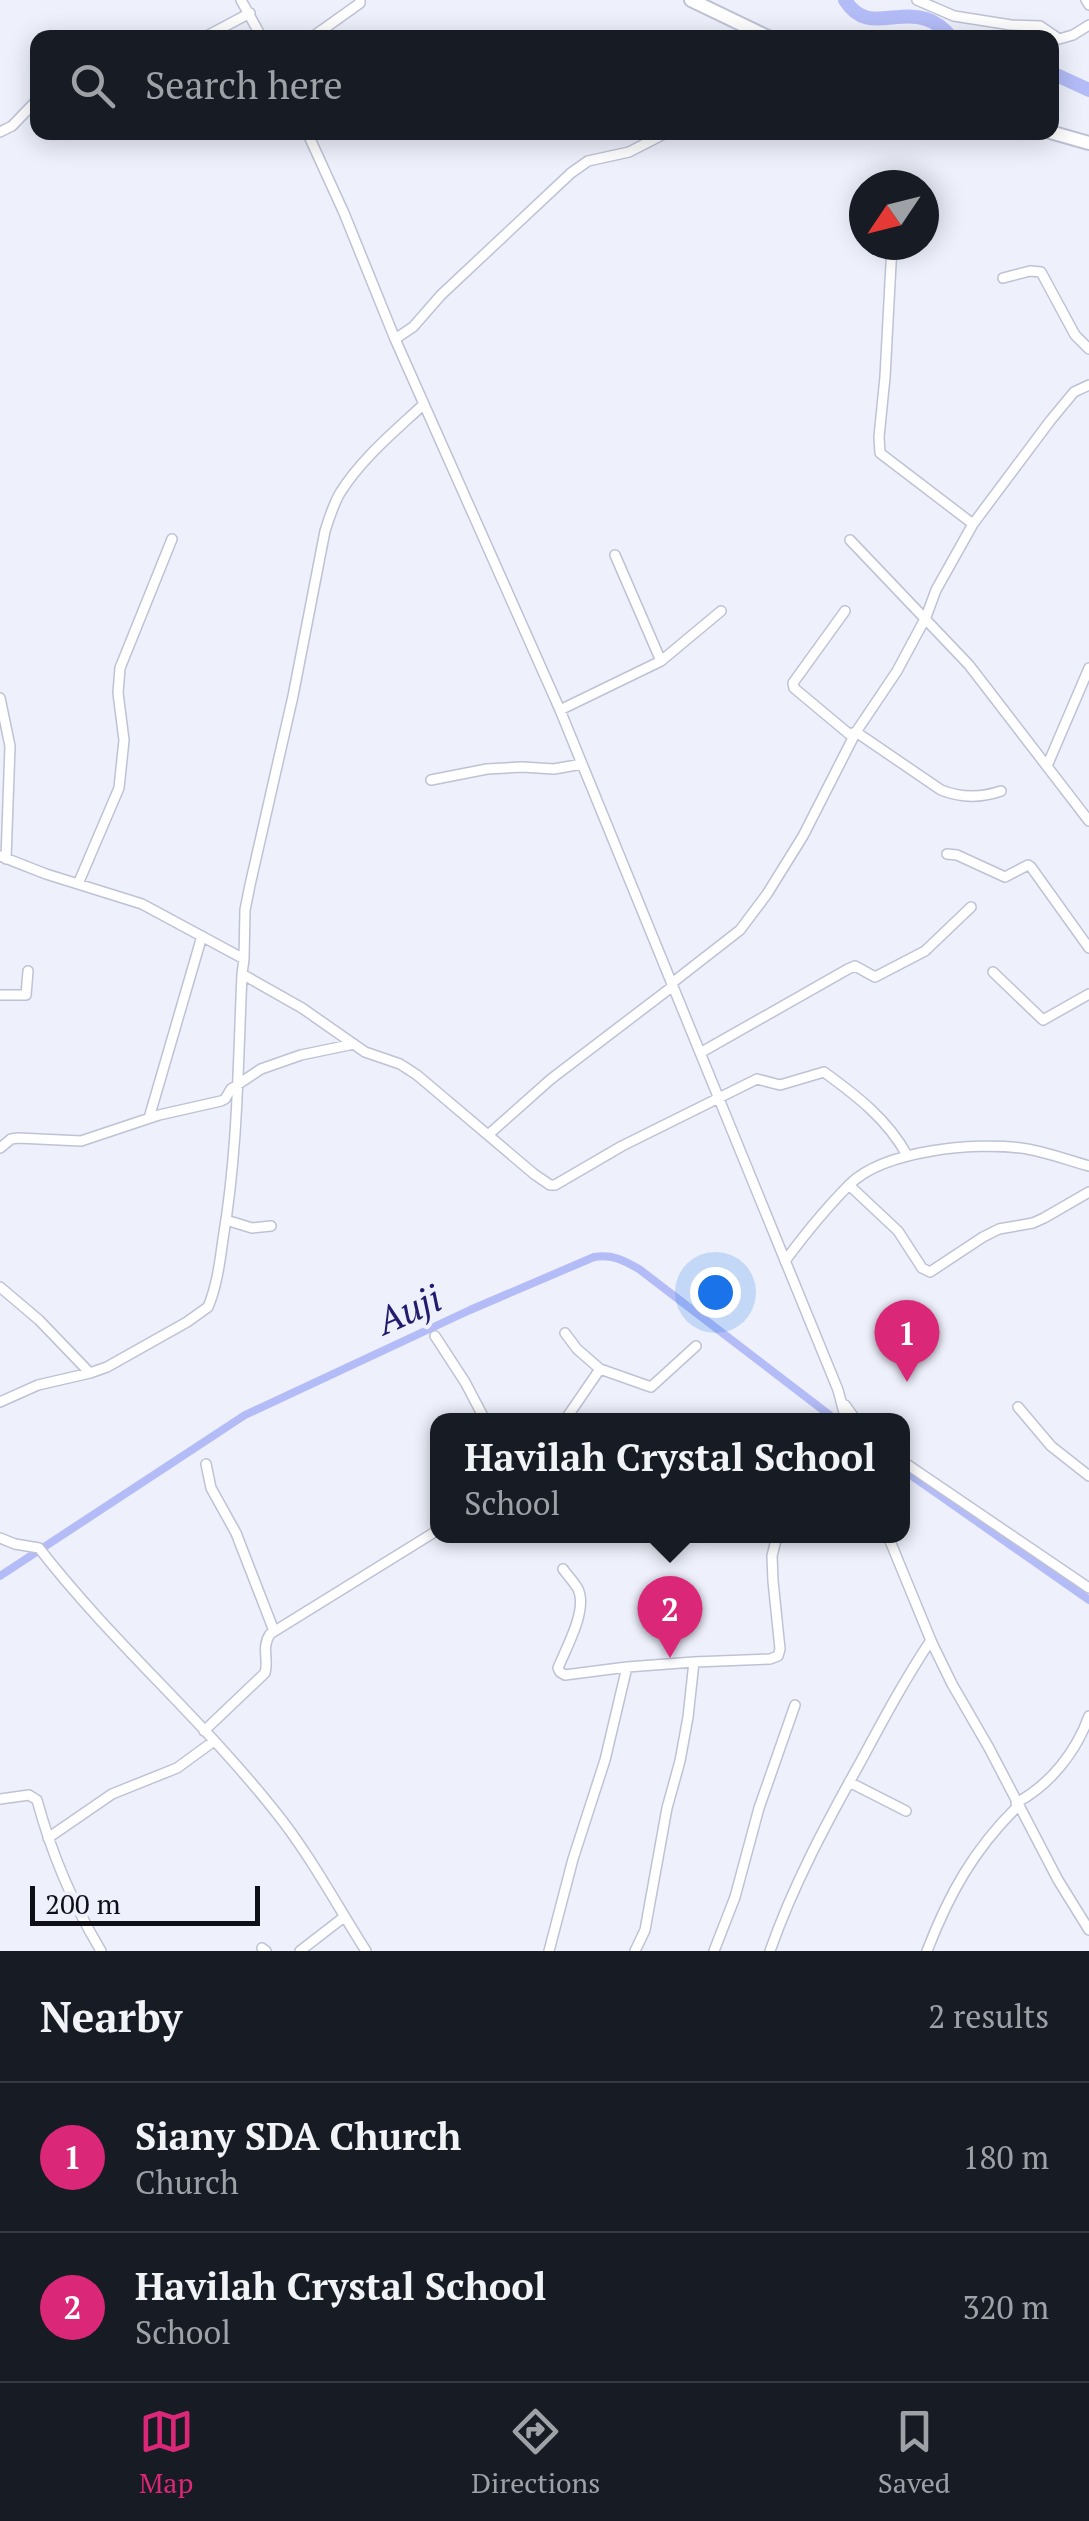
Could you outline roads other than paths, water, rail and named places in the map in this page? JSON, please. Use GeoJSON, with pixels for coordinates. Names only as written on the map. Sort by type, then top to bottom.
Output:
{"type":"FeatureCollection","features":[{"type":"Feature","properties":{"kind":"main road"},"geometry":{"type":"LineString","coordinates":[[691,0],[753,30]]}},
{"type":"Feature","properties":{"kind":"main road"},"geometry":{"type":"LineString","coordinates":[[1059,135],[1089,143]]}},
{"type":"Feature","properties":{"kind":"street"},"geometry":{"type":"LineString","coordinates":[[240,0],[258,30]]}},
{"type":"Feature","properties":{"kind":"street"},"geometry":{"type":"LineString","coordinates":[[323,30],[349,13],[360,0]]}},
{"type":"Feature","properties":{"kind":"street"},"geometry":{"type":"LineString","coordinates":[[917,0],[954,16],[1040,26],[1045,30]]}},
{"type":"Feature","properties":{"kind":"street"},"geometry":{"type":"LineString","coordinates":[[218,30],[250,13]]}},
{"type":"Feature","properties":{"kind":"street"},"geometry":{"type":"LineString","coordinates":[[1059,40],[1089,25]]}},
{"type":"Feature","properties":{"kind":"street"},"geometry":{"type":"LineString","coordinates":[[0,132],[30,108]]}},
{"type":"Feature","properties":{"kind":"street"},"geometry":{"type":"LineString","coordinates":[[311,140],[560,710],[846,1413]]}},
{"type":"Feature","properties":{"kind":"street"},"geometry":{"type":"LineString","coordinates":[[396,340],[571,173],[588,161],[629,152],[652,140]]}},
{"type":"Feature","properties":{"kind":"street"},"geometry":{"type":"LineString","coordinates":[[891,260],[880,453],[972,524]]}},
{"type":"Feature","properties":{"kind":"street"},"geometry":{"type":"LineString","coordinates":[[1003,278],[1030,270],[1041,272],[1075,335],[1089,350]]}},
{"type":"Feature","properties":{"kind":"street"},"geometry":{"type":"LineString","coordinates":[[488,1135],[552,1079],[740,930],[803,836],[856,732],[898,672],[972,524],[1074,392],[1089,385]]}},
{"type":"Feature","properties":{"kind":"street"},"geometry":{"type":"LineString","coordinates":[[0,1402],[38,1385],[90,1374],[208,1307],[226,1220],[239,1083],[245,910],[325,532],[338,495],[354,474],[424,404]]}},
{"type":"Feature","properties":{"kind":"street"},"geometry":{"type":"LineString","coordinates":[[78,884],[119,788],[124,740],[118,693],[120,668],[172,539]]}},
{"type":"Feature","properties":{"kind":"street"},"geometry":{"type":"LineString","coordinates":[[850,540],[969,665],[1089,820]]}},
{"type":"Feature","properties":{"kind":"street"},"geometry":{"type":"LineString","coordinates":[[615,555],[661,661]]}},
{"type":"Feature","properties":{"kind":"street"},"geometry":{"type":"LineString","coordinates":[[560,710],[661,661],[721,611]]}},
{"type":"Feature","properties":{"kind":"street"},"geometry":{"type":"LineString","coordinates":[[845,611],[794,688],[840,728],[849,734],[856,732]]}},
{"type":"Feature","properties":{"kind":"street"},"geometry":{"type":"LineString","coordinates":[[1047,766],[1089,668]]}},
{"type":"Feature","properties":{"kind":"street"},"geometry":{"type":"LineString","coordinates":[[0,698],[10,746],[3,858],[142,904],[244,959]]}},
{"type":"Feature","properties":{"kind":"street"},"geometry":{"type":"LineString","coordinates":[[856,732],[941,790],[982,796],[1001,791]]}},
{"type":"Feature","properties":{"kind":"street"},"geometry":{"type":"LineString","coordinates":[[431,780],[487,769],[554,769],[582,764]]}},
{"type":"Feature","properties":{"kind":"street"},"geometry":{"type":"LineString","coordinates":[[946,854],[957,855],[1005,877],[1028,865],[1032,867],[1089,948]]}},
{"type":"Feature","properties":{"kind":"street"},"geometry":{"type":"LineString","coordinates":[[700,1053],[848,969],[855,966],[875,977],[908,960],[925,950],[972,907]]}},
{"type":"Feature","properties":{"kind":"street"},"geometry":{"type":"LineString","coordinates":[[149,1118],[202,936]]}},
{"type":"Feature","properties":{"kind":"street"},"geometry":{"type":"LineString","coordinates":[[0,996],[26,995],[28,971]]}},
{"type":"Feature","properties":{"kind":"street"},"geometry":{"type":"LineString","coordinates":[[993,972],[1044,1020],[1089,994]]}},
{"type":"Feature","properties":{"kind":"street"},"geometry":{"type":"LineString","coordinates":[[242,974],[302,1008],[365,1052],[417,1074],[542,1181],[555,1184],[757,1079],[780,1085],[824,1072],[861,1098],[894,1133],[906,1155]]}},
{"type":"Feature","properties":{"kind":"street"},"geometry":{"type":"LineString","coordinates":[[0,1148],[18,1138],[97,1138],[149,1118],[221,1102],[231,1089],[262,1069],[354,1044]]}},
{"type":"Feature","properties":{"kind":"street"},"geometry":{"type":"LineString","coordinates":[[785,1260],[849,1184],[906,1155],[983,1145],[1024,1148],[1089,1166]]}},
{"type":"Feature","properties":{"kind":"street"},"geometry":{"type":"LineString","coordinates":[[849,1184],[898,1232],[922,1268],[930,1272],[999,1229],[1033,1223],[1089,1192]]}},
{"type":"Feature","properties":{"kind":"street"},"geometry":{"type":"LineString","coordinates":[[226,1220],[252,1228],[270,1226]]}},
{"type":"Feature","properties":{"kind":"street"},"geometry":{"type":"LineString","coordinates":[[0,1286],[90,1374]]}},
{"type":"Feature","properties":{"kind":"street"},"geometry":{"type":"LineString","coordinates":[[565,1334],[600,1370],[652,1387],[696,1346]]}},
{"type":"Feature","properties":{"kind":"street"},"geometry":{"type":"LineString","coordinates":[[435,1336],[481,1413]]}},
{"type":"Feature","properties":{"kind":"street"},"geometry":{"type":"LineString","coordinates":[[570,1413],[600,1370]]}},
{"type":"Feature","properties":{"kind":"street"},"geometry":{"type":"LineString","coordinates":[[1018,1407],[1051,1446],[1089,1476]]}},
{"type":"Feature","properties":{"kind":"street"},"geometry":{"type":"LineString","coordinates":[[206,1464],[212,1488],[242,1547],[274,1631]]}},
{"type":"Feature","properties":{"kind":"street"},"geometry":{"type":"LineString","coordinates":[[910,1466],[1088,1585]]}},
{"type":"Feature","properties":{"kind":"street"},"geometry":{"type":"LineString","coordinates":[[204,1730],[264,1674],[265,1644],[274,1631],[430,1535]]}},
{"type":"Feature","properties":{"kind":"street"},"geometry":{"type":"LineString","coordinates":[[0,1538],[39,1548],[102,1624],[204,1730],[290,1830],[366,1951]]}},
{"type":"Feature","properties":{"kind":"street"},"geometry":{"type":"LineString","coordinates":[[564,1569],[580,1597],[576,1625],[558,1668],[560,1672],[770,1659],[778,1656],[780,1649],[772,1568],[776,1543]]}},
{"type":"Feature","properties":{"kind":"street"},"geometry":{"type":"LineString","coordinates":[[891,1543],[931,1640],[1058,1880],[1089,1930]]}},
{"type":"Feature","properties":{"kind":"street"},"geometry":{"type":"LineString","coordinates":[[770,1951],[828,1820],[931,1640]]}},
{"type":"Feature","properties":{"kind":"street"},"geometry":{"type":"LineString","coordinates":[[635,1951],[645,1930],[667,1808],[680,1761],[694,1662]]}},
{"type":"Feature","properties":{"kind":"street"},"geometry":{"type":"LineString","coordinates":[[549,1951],[573,1859],[606,1760],[627,1668]]}},
{"type":"Feature","properties":{"kind":"street"},"geometry":{"type":"LineString","coordinates":[[714,1951],[735,1897],[759,1808],[795,1704]]}},
{"type":"Feature","properties":{"kind":"street"},"geometry":{"type":"LineString","coordinates":[[927,1951],[943,1912],[981,1846],[1017,1804],[1065,1760],[1089,1716]]}},
{"type":"Feature","properties":{"kind":"street"},"geometry":{"type":"LineString","coordinates":[[48,1838],[112,1794],[176,1768],[214,1742]]}},
{"type":"Feature","properties":{"kind":"street"},"geometry":{"type":"LineString","coordinates":[[849,1782],[906,1810]]}},
{"type":"Feature","properties":{"kind":"street"},"geometry":{"type":"LineString","coordinates":[[0,1799],[35,1797],[75,1902],[101,1951]]}},
{"type":"Feature","properties":{"kind":"street"},"geometry":{"type":"LineString","coordinates":[[300,1951],[344,1917]]}},
{"type":"Feature","properties":{"kind":"waterway"},"geometry":{"type":"LineString","coordinates":[[845,0],[862,16],[926,19],[943,30]]}},
{"type":"Feature","properties":{"kind":"waterway"},"geometry":{"type":"LineString","coordinates":[[1059,76],[1089,90]]}},
{"type":"Feature","properties":{"kind":"waterway","name":"Auji"},"geometry":{"type":"LineString","coordinates":[[0,1576],[245,1415],[594,1257],[617,1258],[639,1269],[827,1413]]}},
{"type":"Feature","properties":{"kind":"waterway","name":"Auji"},"geometry":{"type":"LineString","coordinates":[[910,1475],[1089,1600]]}},
{"type":"Feature","properties":{"kind":"place","name":"Siany SDA Church"},"geometry":{"type":"Point","coordinates":[907,1382]}},
{"type":"Feature","properties":{"kind":"place","name":"Havilah Crystal School"},"geometry":{"type":"Point","coordinates":[670,1658]}}]}
